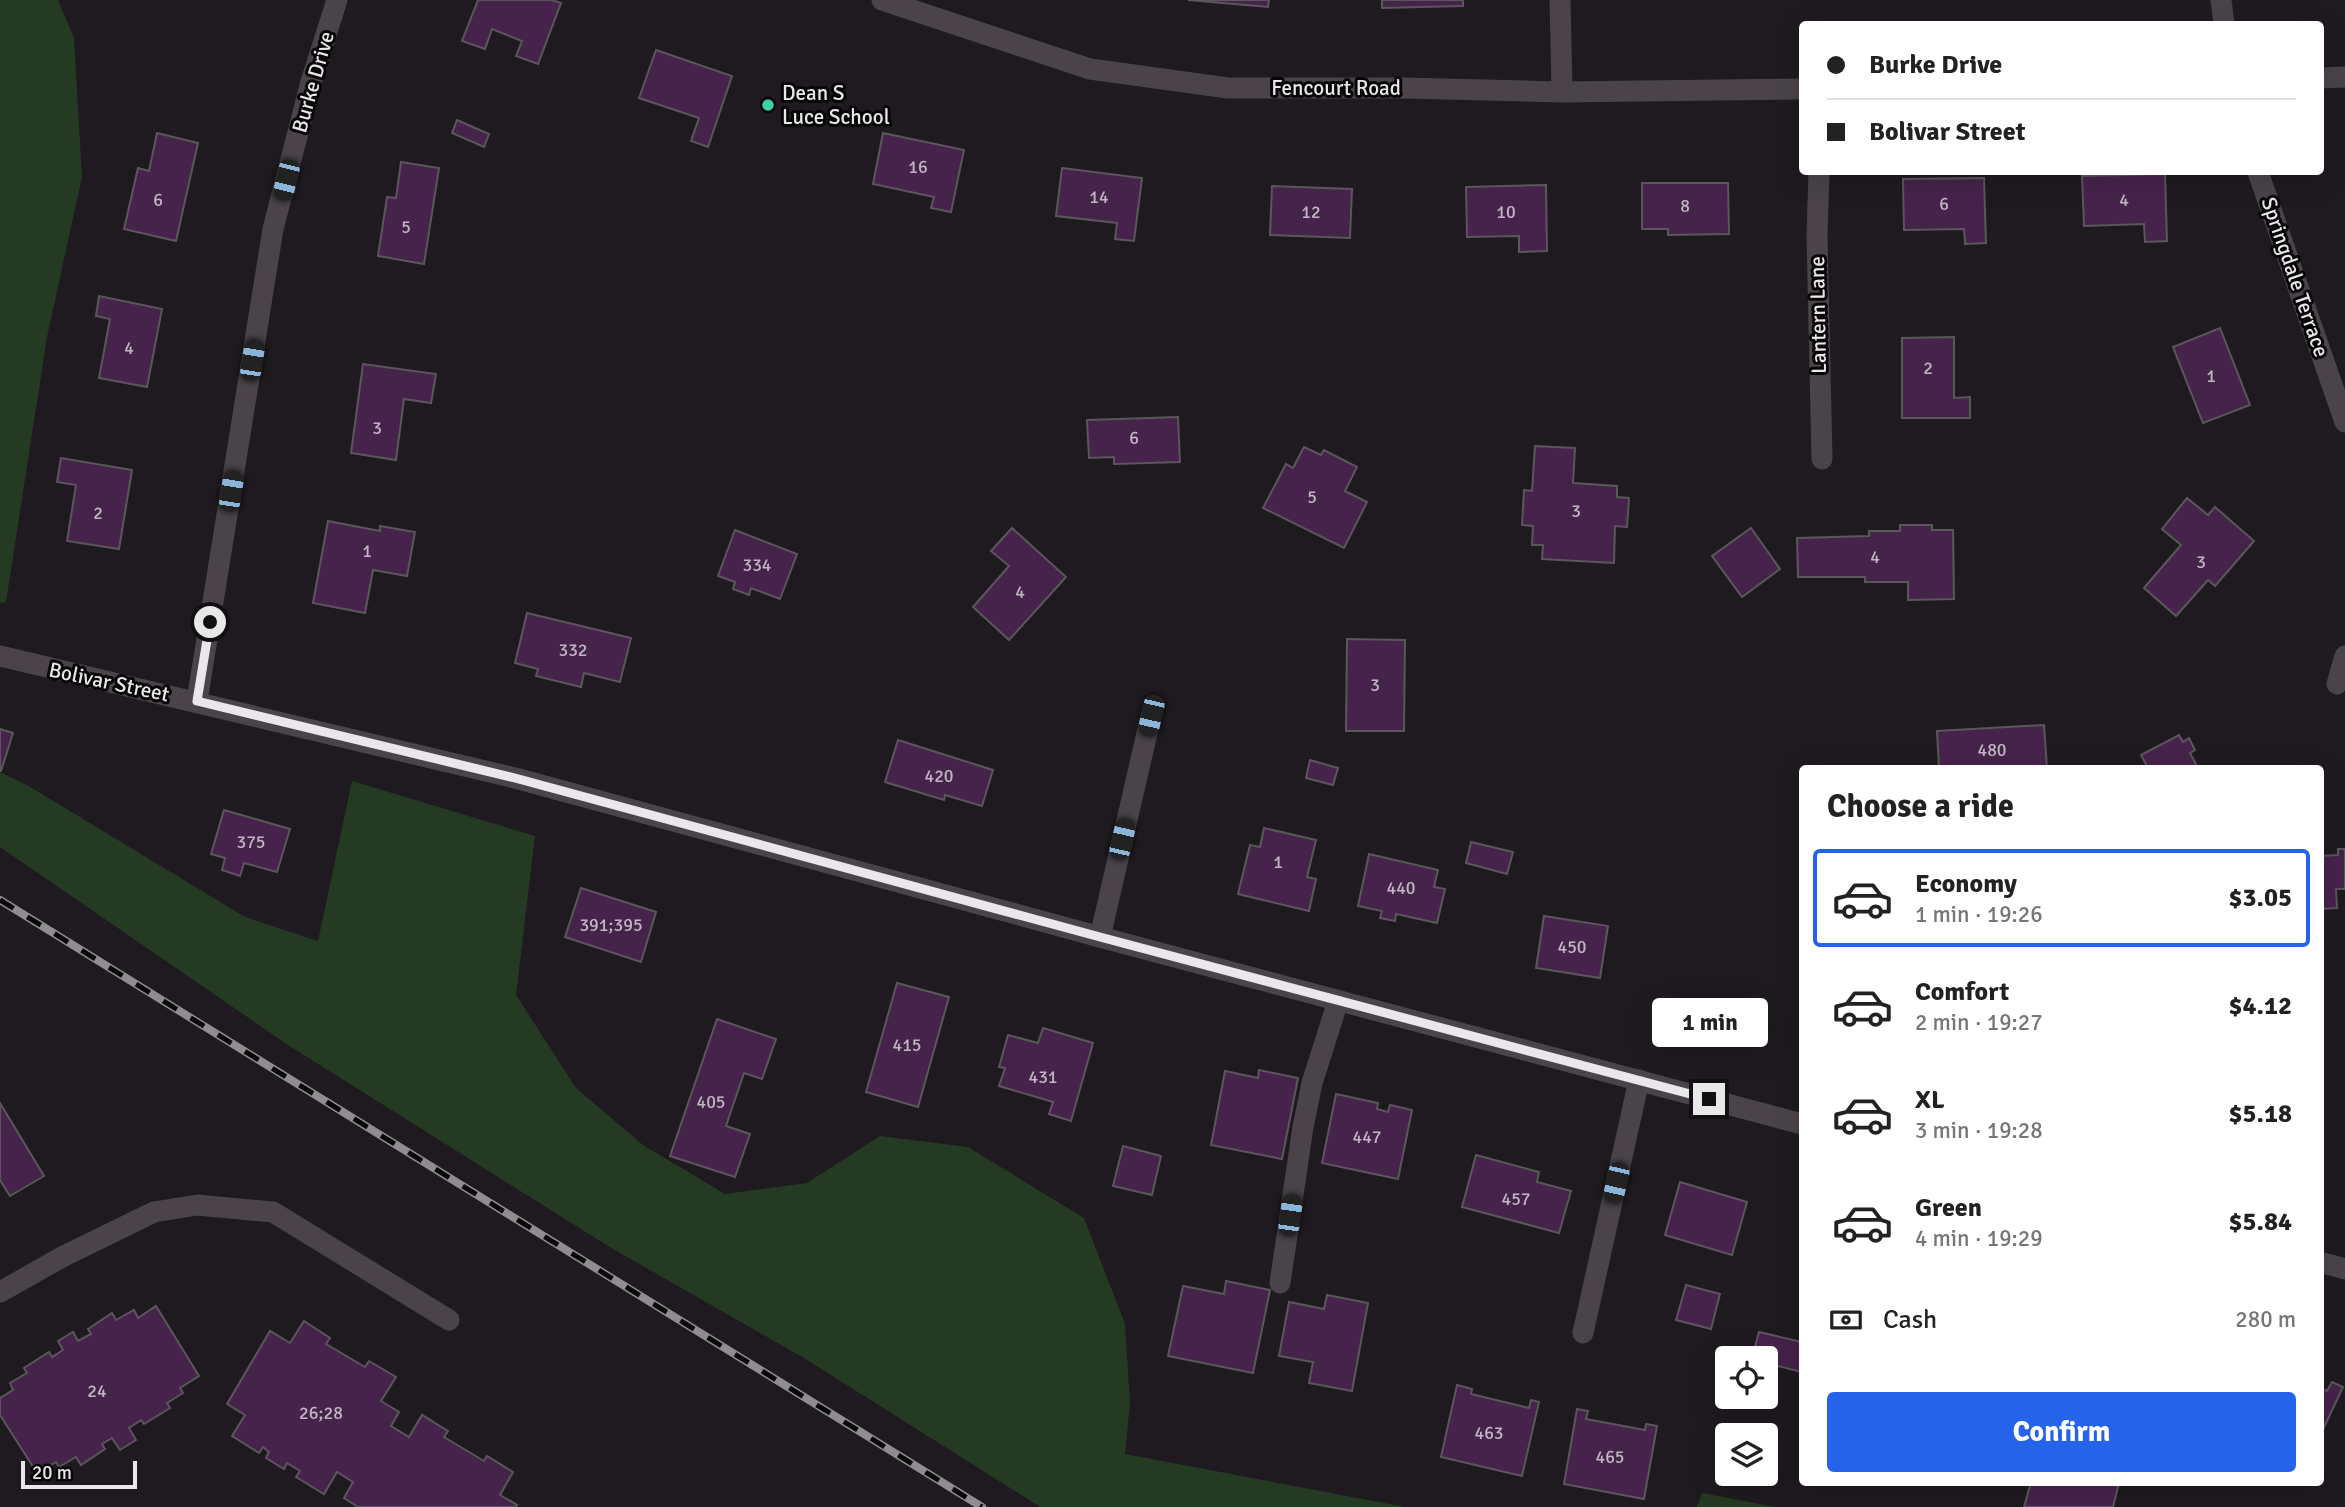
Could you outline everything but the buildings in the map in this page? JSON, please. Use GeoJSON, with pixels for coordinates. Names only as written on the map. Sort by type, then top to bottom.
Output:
{"type":"FeatureCollection","features":[{"type":"Feature","properties":{"kind":"street","name":"Burke Drive"},"geometry":{"type":"LineString","coordinates":[[197,701],[273,229],[311,82],[337,0]]}},
{"type":"Feature","properties":{"kind":"street","name":"Fencourt Road"},"geometry":{"type":"LineString","coordinates":[[882,0],[1090,69],[1228,88],[1404,88],[1562,92],[1799,89]]}},
{"type":"Feature","properties":{"kind":"street"},"geometry":{"type":"LineString","coordinates":[[1560,0],[1562,92]]}},
{"type":"Feature","properties":{"kind":"street"},"geometry":{"type":"LineString","coordinates":[[2221,0],[2224,21]]}},
{"type":"Feature","properties":{"kind":"street"},"geometry":{"type":"LineString","coordinates":[[2324,78],[2345,77]]}},
{"type":"Feature","properties":{"kind":"street","name":"Lantern Lane"},"geometry":{"type":"LineString","coordinates":[[1819,175],[1817,235],[1822,459]]}},
{"type":"Feature","properties":{"kind":"street","name":"Springdale Terrace"},"geometry":{"type":"LineString","coordinates":[[2259,175],[2345,422]]}},
{"type":"Feature","properties":{"kind":"street","name":"Bolivar Street"},"geometry":{"type":"LineString","coordinates":[[0,656],[515,778],[1799,1123]]}},
{"type":"Feature","properties":{"kind":"street"},"geometry":{"type":"LineString","coordinates":[[2337,684],[2345,656]]}},
{"type":"Feature","properties":{"kind":"street"},"geometry":{"type":"LineString","coordinates":[[1100,937],[1151,716]]}},
{"type":"Feature","properties":{"kind":"street"},"geometry":{"type":"LineString","coordinates":[[1280,1283],[1312,1083],[1338,1000]]}},
{"type":"Feature","properties":{"kind":"street"},"geometry":{"type":"LineString","coordinates":[[1583,1333],[1639,1080]]}},
{"type":"Feature","properties":{"kind":"street"},"geometry":{"type":"LineString","coordinates":[[0,1292],[64,1256],[154,1212],[197,1205],[273,1212],[449,1320]]}},
{"type":"Feature","properties":{"kind":"street"},"geometry":{"type":"LineString","coordinates":[[2324,1263],[2345,1269]]}},
{"type":"Feature","properties":{"kind":"green space"},"geometry":{"type":"Polygon","coordinates":[[[0,0],[58,0],[74,38],[82,177],[47,337],[6,602],[0,603],[0,0]]]}},
{"type":"Feature","properties":{"kind":"green space"},"geometry":{"type":"Polygon","coordinates":[[[0,772],[27,785],[245,917],[318,941],[352,781],[535,836],[516,995],[576,1088],[643,1145],[725,1194],[807,1183],[880,1136],[968,1147],[1084,1218],[1125,1324],[1130,1403],[1125,1454],[1405,1507],[1040,1507],[804,1358],[608,1246],[288,1045],[0,847],[0,772]]]}},
{"type":"Feature","properties":{"kind":"green space"},"geometry":{"type":"Polygon","coordinates":[[[1702,1493],[1775,1507],[1697,1507],[1702,1493]]]}},
{"type":"Feature","properties":{"kind":"railway"},"geometry":{"type":"LineString","coordinates":[[0,900],[982,1507]]}},
{"type":"Feature","properties":{"kind":"place","name":"Dean S Luce School"},"geometry":{"type":"Point","coordinates":[768,105]}},
{"type":"Feature","properties":{"kind":"route"},"geometry":{"type":"LineString","coordinates":[[210,622],[197,701],[515,778],[1709,1099]]}}]}
